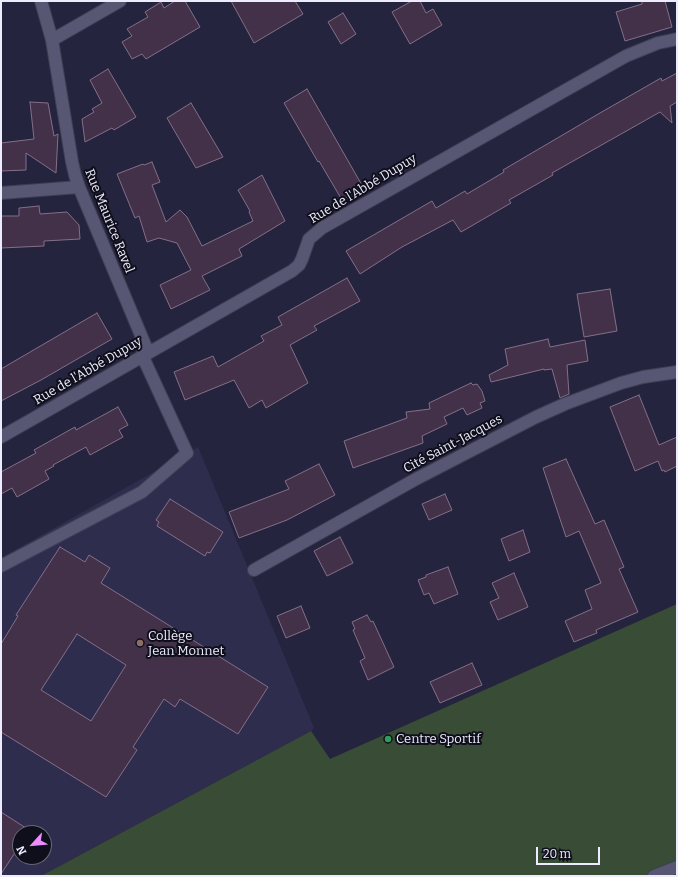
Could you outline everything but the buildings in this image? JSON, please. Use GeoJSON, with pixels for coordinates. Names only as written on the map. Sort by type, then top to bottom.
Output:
{"type":"FeatureCollection","features":[{"type":"Feature","properties":{"kind":"street","name":"Rue Maurice Ravel"},"geometry":{"type":"LineString","coordinates":[[1,566],[142,492],[187,453],[145,354],[78,187],[72,162],[52,40],[41,1]]}},
{"type":"Feature","properties":{"kind":"street"},"geometry":{"type":"LineString","coordinates":[[52,40],[120,1]]}},
{"type":"Feature","properties":{"kind":"street","name":"Rue de l'Abbé Dupuy"},"geometry":{"type":"LineString","coordinates":[[1,437],[292,271],[299,265],[310,238],[322,228],[626,56],[658,43],[677,39]]}},
{"type":"Feature","properties":{"kind":"street"},"geometry":{"type":"LineString","coordinates":[[1,194],[78,187]]}},
{"type":"Feature","properties":{"kind":"street","name":"Cité Saint-Jacques"},"geometry":{"type":"LineString","coordinates":[[254,570],[416,479],[536,417],[565,404],[621,384],[643,377],[677,372]]}},
{"type":"Feature","properties":{"kind":"street"},"geometry":{"type":"LineString","coordinates":[[654,876],[677,867]]}},
{"type":"Feature","properties":{"kind":"shaded area","name":"Collège Jean Monnet"},"geometry":{"type":"Polygon","coordinates":[[[198,447],[314,728],[311,731],[41,876],[1,876],[1,558],[198,447]]]}},
{"type":"Feature","properties":{"kind":"green space"},"geometry":{"type":"Polygon","coordinates":[[[677,604],[677,876],[41,876],[311,731],[330,759],[677,604]]]}},
{"type":"Feature","properties":{"kind":"place","name":"Collège Jean Monnet"},"geometry":{"type":"Point","coordinates":[140,643]}},
{"type":"Feature","properties":{"kind":"place","name":"Centre Sportif"},"geometry":{"type":"Point","coordinates":[388,739]}}]}
